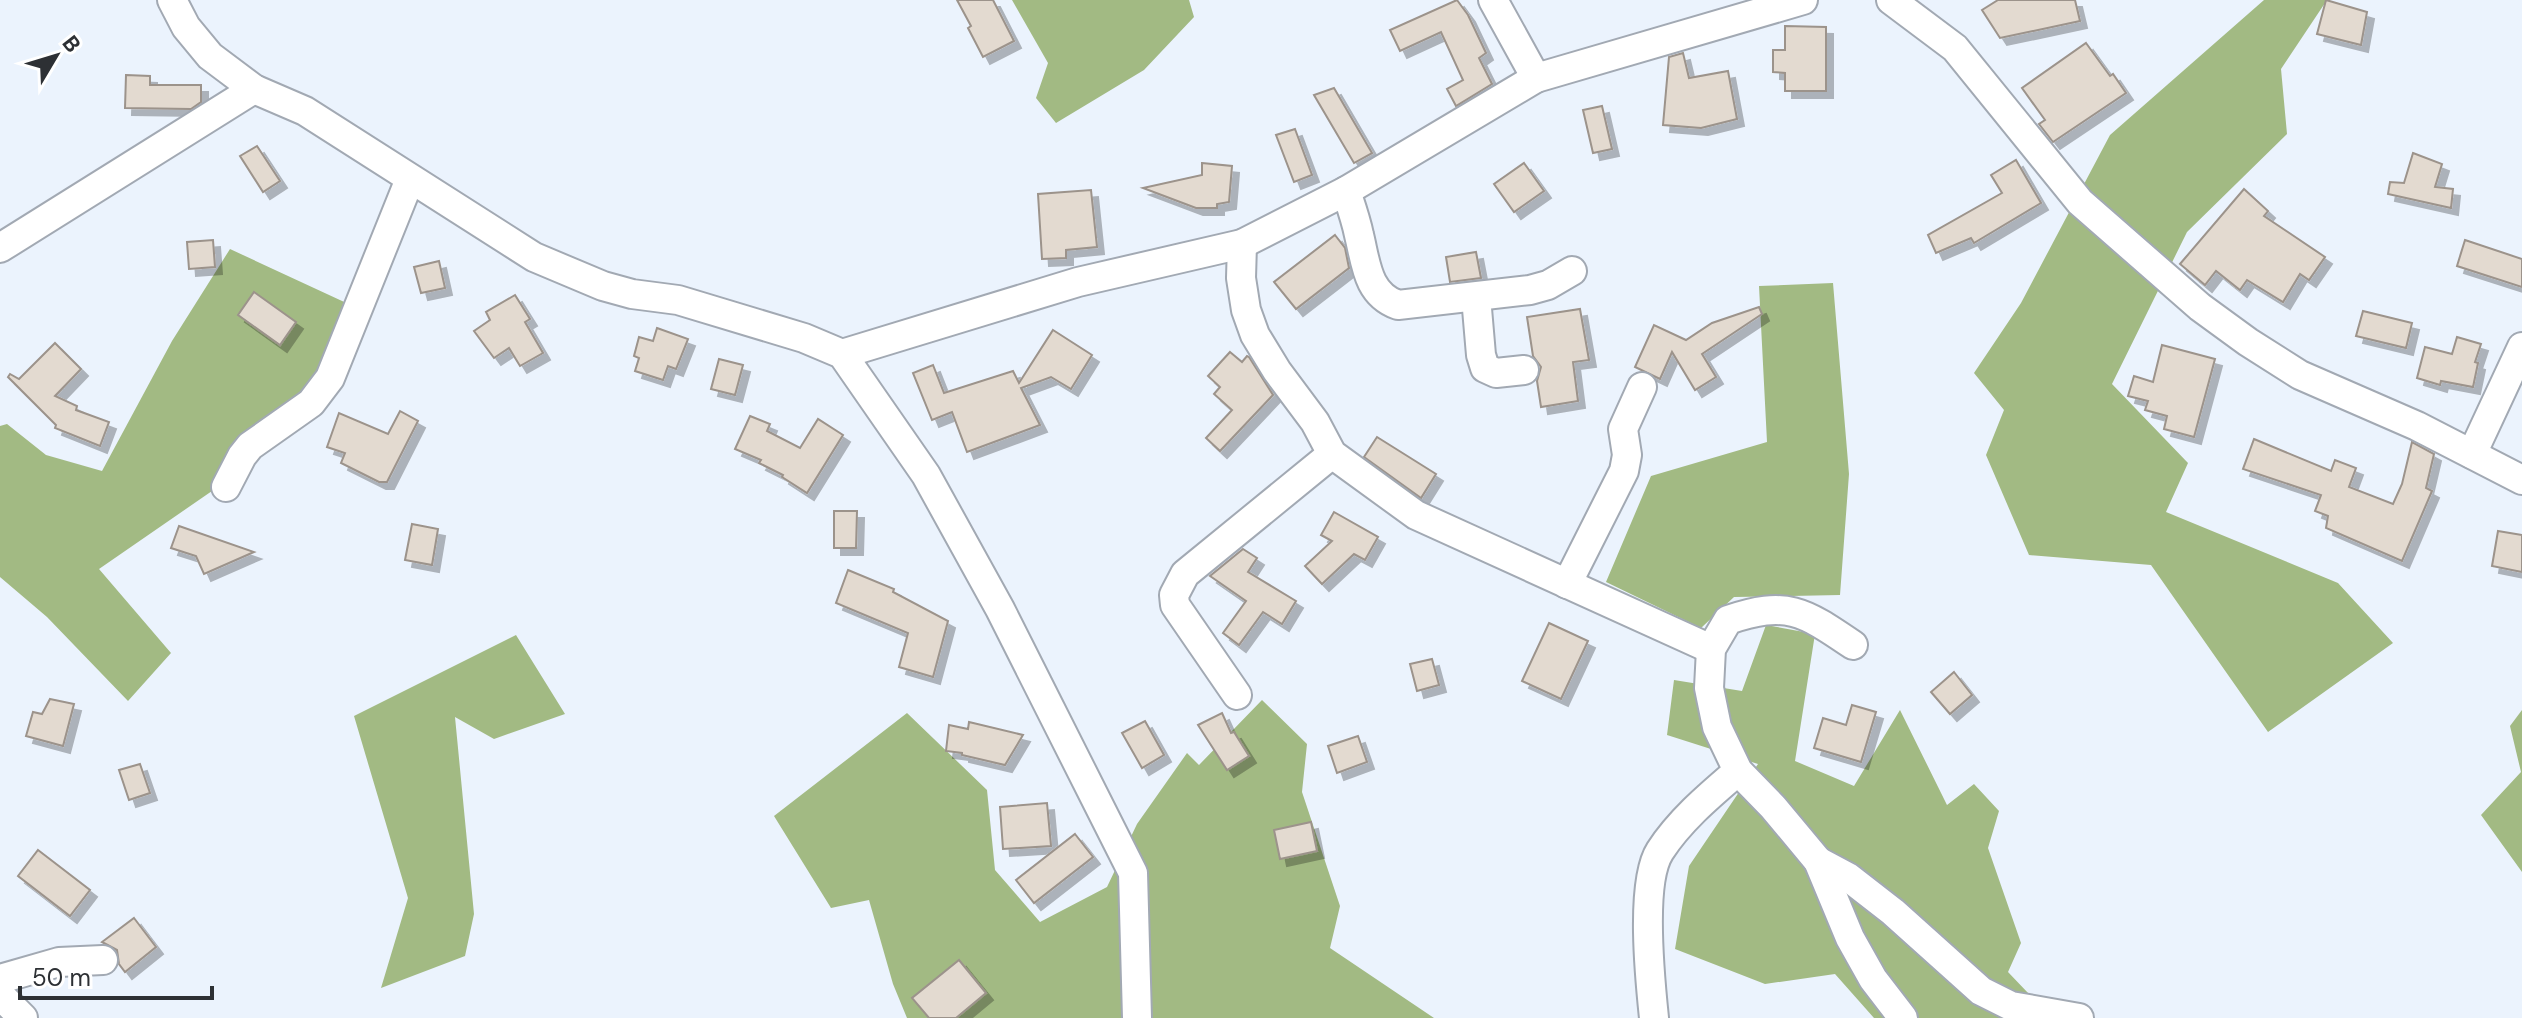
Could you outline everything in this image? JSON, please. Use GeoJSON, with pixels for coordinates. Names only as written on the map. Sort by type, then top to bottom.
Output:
{"type":"FeatureCollection","features":[{"type":"Feature","properties":{"kind":"street"},"geometry":{"type":"LineString","coordinates":[[172,0],[186,27],[210,56],[254,89],[305,111],[534,257],[603,286],[632,294],[678,300],[804,338],[842,354],[926,475],[1000,609],[1133,873],[1137,1018]]}},
{"type":"Feature","properties":{"kind":"street"},"geometry":{"type":"LineString","coordinates":[[1493,0],[1536,78]]}},
{"type":"Feature","properties":{"kind":"street"},"geometry":{"type":"LineString","coordinates":[[842,354],[1078,282],[1242,244],[1346,191],[1536,78],[1803,0]]}},
{"type":"Feature","properties":{"kind":"street"},"geometry":{"type":"LineString","coordinates":[[1891,0],[1955,48],[2080,202],[2200,307],[2300,375],[2417,426],[2522,480]]}},
{"type":"Feature","properties":{"kind":"street"},"geometry":{"type":"LineString","coordinates":[[0,248],[254,89]]}},
{"type":"Feature","properties":{"kind":"street"},"geometry":{"type":"LineString","coordinates":[[226,487],[250,446],[311,403],[330,378],[410,179]]}},
{"type":"Feature","properties":{"kind":"street"},"geometry":{"type":"LineString","coordinates":[[1346,191],[1367,273],[1387,301],[1398,305],[1530,290],[1548,285],[1572,271]]}},
{"type":"Feature","properties":{"kind":"street"},"geometry":{"type":"LineString","coordinates":[[1242,244],[1241,278],[1246,310],[1255,335],[1315,422],[1332,454],[1416,515],[1711,649]]}},
{"type":"Feature","properties":{"kind":"street"},"geometry":{"type":"LineString","coordinates":[[1476,297],[1485,368],[1496,373],[1524,370]]}},
{"type":"Feature","properties":{"kind":"street"},"geometry":{"type":"LineString","coordinates":[[2472,454],[2522,347]]}},
{"type":"Feature","properties":{"kind":"street"},"geometry":{"type":"LineString","coordinates":[[1567,584],[1624,471],[1627,455],[1623,429],[1642,387]]}},
{"type":"Feature","properties":{"kind":"street"},"geometry":{"type":"LineString","coordinates":[[1237,695],[1175,605],[1174,595],[1185,574],[1213,548],[1249,523],[1332,454]]}},
{"type":"Feature","properties":{"kind":"street"},"geometry":{"type":"LineString","coordinates":[[1853,645],[1822,624],[1787,609],[1758,610],[1728,620],[1711,649],[1709,688],[1717,727],[1738,771],[1818,861],[1850,938],[1873,979],[1903,1018]]}},
{"type":"Feature","properties":{"kind":"street"},"geometry":{"type":"LineString","coordinates":[[1654,1018],[1649,971],[1648,900],[1658,854],[1687,819],[1738,771]]}},
{"type":"Feature","properties":{"kind":"street"},"geometry":{"type":"LineString","coordinates":[[1818,861],[1871,894],[1981,991],[2011,1006],[2079,1018]]}},
{"type":"Feature","properties":{"kind":"street"},"geometry":{"type":"LineString","coordinates":[[0,979],[59,962],[103,960]]}},
{"type":"Feature","properties":{"kind":"green space"},"geometry":{"type":"Polygon","coordinates":[[[1012,0],[1189,0],[1194,17],[1144,70],[1056,123],[1036,98],[1048,63],[1012,0]]]}},
{"type":"Feature","properties":{"kind":"green space"},"geometry":{"type":"Polygon","coordinates":[[[2264,0],[2327,0],[2281,69],[2287,134],[2187,232],[2112,384],[2188,463],[2166,512],[2338,583],[2393,643],[2268,732],[2151,565],[2029,555],[1986,455],[2004,410],[1974,373],[2021,303],[2110,135],[2264,0]]]}},
{"type":"Feature","properties":{"kind":"green space"},"geometry":{"type":"Polygon","coordinates":[[[230,249],[368,313],[307,404],[225,482],[99,569],[171,653],[128,701],[47,617],[0,577],[0,426],[7,424],[46,455],[102,471],[172,341],[230,249]]]}},
{"type":"Feature","properties":{"kind":"green space"},"geometry":{"type":"Polygon","coordinates":[[[1833,283],[1849,474],[1840,595],[1734,597],[1701,628],[1606,582],[1651,476],[1767,442],[1759,286],[1833,283]]]}},
{"type":"Feature","properties":{"kind":"green space"},"geometry":{"type":"Polygon","coordinates":[[[1766,625],[1815,634],[1795,761],[1854,786],[1900,710],[1947,805],[1974,784],[1999,811],[1988,848],[2021,943],[2008,972],[2052,1018],[1874,1018],[1835,974],[1765,984],[1675,949],[1689,866],[1758,764],[1667,735],[1674,680],[1742,691],[1766,625]]]}},
{"type":"Feature","properties":{"kind":"green space"},"geometry":{"type":"Polygon","coordinates":[[[516,635],[565,714],[494,739],[455,717],[474,914],[465,956],[381,988],[408,898],[354,716],[516,635]]]}},
{"type":"Feature","properties":{"kind":"green space"},"geometry":{"type":"Polygon","coordinates":[[[1262,700],[1307,744],[1302,792],[1340,906],[1330,948],[1434,1018],[907,1018],[893,984],[869,900],[831,908],[774,816],[907,713],[987,790],[995,870],[1040,922],[1107,887],[1137,824],[1187,753],[1199,765],[1262,700]]]}},
{"type":"Feature","properties":{"kind":"green space"},"geometry":{"type":"Polygon","coordinates":[[[2522,710],[2522,872],[2481,815],[2521,772],[2510,726],[2522,710]]]}},
{"type":"Feature","properties":{"kind":"building"},"geometry":{"type":"Polygon","coordinates":[[[957,0],[993,0],[1014,41],[983,57],[957,0]]]}},
{"type":"Feature","properties":{"kind":"building"},"geometry":{"type":"Polygon","coordinates":[[[1457,0],[1468,15],[1486,53],[1479,58],[1492,84],[1456,106],[1447,89],[1463,80],[1441,32],[1400,51],[1390,30],[1457,0]]]}},
{"type":"Feature","properties":{"kind":"building"},"geometry":{"type":"Polygon","coordinates":[[[1998,0],[2075,0],[2080,21],[2000,38],[1982,10],[1998,0]]]}},
{"type":"Feature","properties":{"kind":"building"},"geometry":{"type":"Polygon","coordinates":[[[2326,0],[2367,12],[2361,45],[2317,34],[2326,0]]]}},
{"type":"Feature","properties":{"kind":"building"},"geometry":{"type":"Polygon","coordinates":[[[1785,26],[1826,27],[1826,91],[1785,91],[1785,73],[1773,72],[1773,50],[1785,50],[1785,26]]]}},
{"type":"Feature","properties":{"kind":"building"},"geometry":{"type":"Polygon","coordinates":[[[2086,43],[2126,93],[2053,142],[2039,124],[2045,120],[2022,88],[2086,43]]]}},
{"type":"Feature","properties":{"kind":"building"},"geometry":{"type":"Polygon","coordinates":[[[1683,53],[1689,78],[1728,71],[1737,119],[1701,128],[1663,125],[1669,57],[1683,53]]]}},
{"type":"Feature","properties":{"kind":"building"},"geometry":{"type":"Polygon","coordinates":[[[126,75],[150,76],[150,85],[201,85],[201,102],[191,109],[125,108],[126,75]]]}},
{"type":"Feature","properties":{"kind":"building"},"geometry":{"type":"Polygon","coordinates":[[[1334,88],[1372,153],[1354,163],[1314,95],[1334,88]]]}},
{"type":"Feature","properties":{"kind":"building"},"geometry":{"type":"Polygon","coordinates":[[[1602,106],[1612,149],[1593,153],[1583,110],[1602,106]]]}},
{"type":"Feature","properties":{"kind":"building"},"geometry":{"type":"Polygon","coordinates":[[[1295,129],[1312,175],[1294,182],[1276,135],[1295,129]]]}},
{"type":"Feature","properties":{"kind":"building"},"geometry":{"type":"Polygon","coordinates":[[[257,146],[280,181],[263,192],[240,156],[257,146]]]}},
{"type":"Feature","properties":{"kind":"building"},"geometry":{"type":"Polygon","coordinates":[[[2413,153],[2442,164],[2435,187],[2453,189],[2451,208],[2388,194],[2390,182],[2404,183],[2413,153]]]}},
{"type":"Feature","properties":{"kind":"building"},"geometry":{"type":"Polygon","coordinates":[[[2016,160],[2041,203],[1974,243],[1971,238],[1936,253],[1928,235],[2002,193],[1991,175],[2016,160]]]}},
{"type":"Feature","properties":{"kind":"building"},"geometry":{"type":"Polygon","coordinates":[[[1202,163],[1232,166],[1229,202],[1217,204],[1217,208],[1196,208],[1143,188],[1202,175],[1202,163]]]}},
{"type":"Feature","properties":{"kind":"building"},"geometry":{"type":"Polygon","coordinates":[[[1524,163],[1544,191],[1514,212],[1494,184],[1524,163]]]}},
{"type":"Feature","properties":{"kind":"building"},"geometry":{"type":"Polygon","coordinates":[[[2244,189],[2268,211],[2264,216],[2325,257],[2309,280],[2300,274],[2283,302],[2247,280],[2240,290],[2216,271],[2205,285],[2180,264],[2244,189]]]}},
{"type":"Feature","properties":{"kind":"building"},"geometry":{"type":"Polygon","coordinates":[[[1091,190],[1097,247],[1066,250],[1066,258],[1042,259],[1038,194],[1091,190]]]}},
{"type":"Feature","properties":{"kind":"building"},"geometry":{"type":"Polygon","coordinates":[[[1335,235],[1345,248],[1349,268],[1296,309],[1274,282],[1335,235]]]}},
{"type":"Feature","properties":{"kind":"building"},"geometry":{"type":"Polygon","coordinates":[[[213,240],[215,267],[189,269],[187,242],[213,240]]]}},
{"type":"Feature","properties":{"kind":"building"},"geometry":{"type":"Polygon","coordinates":[[[2465,240],[2522,259],[2522,287],[2457,266],[2465,240]]]}},
{"type":"Feature","properties":{"kind":"building"},"geometry":{"type":"Polygon","coordinates":[[[1476,252],[1481,278],[1450,282],[1446,257],[1476,252]]]}},
{"type":"Feature","properties":{"kind":"building"},"geometry":{"type":"Polygon","coordinates":[[[439,261],[445,288],[421,293],[414,267],[439,261]]]}},
{"type":"Feature","properties":{"kind":"building"},"geometry":{"type":"Polygon","coordinates":[[[254,292],[296,322],[280,345],[238,315],[254,292]]]}},
{"type":"Feature","properties":{"kind":"building"},"geometry":{"type":"Polygon","coordinates":[[[515,295],[530,319],[525,322],[543,353],[520,366],[509,348],[494,358],[474,331],[490,320],[486,312],[515,295]]]}},
{"type":"Feature","properties":{"kind":"building"},"geometry":{"type":"Polygon","coordinates":[[[1759,307],[1762,314],[1702,354],[1716,377],[1695,390],[1672,352],[1660,379],[1635,367],[1654,325],[1686,340],[1712,323],[1759,307]]]}},
{"type":"Feature","properties":{"kind":"building"},"geometry":{"type":"Polygon","coordinates":[[[1580,309],[1589,360],[1573,362],[1578,401],[1541,407],[1537,381],[1541,367],[1533,356],[1527,317],[1580,309]]]}},
{"type":"Feature","properties":{"kind":"building"},"geometry":{"type":"Polygon","coordinates":[[[2363,311],[2412,323],[2406,348],[2356,336],[2363,311]]]}},
{"type":"Feature","properties":{"kind":"building"},"geometry":{"type":"Polygon","coordinates":[[[657,328],[688,339],[676,369],[668,366],[663,380],[635,371],[639,358],[634,356],[639,337],[653,341],[657,328]]]}},
{"type":"Feature","properties":{"kind":"building"},"geometry":{"type":"Polygon","coordinates":[[[1053,330],[1092,355],[1071,389],[1051,377],[1021,388],[1040,425],[967,452],[952,412],[932,420],[913,373],[933,365],[944,393],[1013,371],[1019,383],[1053,330]]]}},
{"type":"Feature","properties":{"kind":"building"},"geometry":{"type":"Polygon","coordinates":[[[2457,337],[2481,344],[2475,362],[2478,363],[2473,387],[2441,381],[2440,385],[2417,378],[2425,347],[2452,354],[2457,337]]]}},
{"type":"Feature","properties":{"kind":"building"},"geometry":{"type":"Polygon","coordinates":[[[55,343],[81,369],[55,396],[77,406],[76,410],[109,422],[100,446],[55,428],[56,425],[8,377],[10,374],[19,379],[55,343]]]}},
{"type":"Feature","properties":{"kind":"building"},"geometry":{"type":"Polygon","coordinates":[[[2162,345],[2215,359],[2194,437],[2164,429],[2167,416],[2145,410],[2148,401],[2128,396],[2134,376],[2153,382],[2162,345]]]}},
{"type":"Feature","properties":{"kind":"building"},"geometry":{"type":"Polygon","coordinates":[[[1230,352],[1242,362],[1249,357],[1273,395],[1220,451],[1206,438],[1232,410],[1214,394],[1220,387],[1208,376],[1230,352]]]}},
{"type":"Feature","properties":{"kind":"building"},"geometry":{"type":"Polygon","coordinates":[[[719,359],[743,365],[735,395],[711,389],[719,359]]]}},
{"type":"Feature","properties":{"kind":"building"},"geometry":{"type":"Polygon","coordinates":[[[400,411],[418,421],[387,482],[379,482],[341,463],[345,453],[327,447],[339,413],[388,434],[400,411]]]}},
{"type":"Feature","properties":{"kind":"building"},"geometry":{"type":"Polygon","coordinates":[[[750,416],[770,424],[767,431],[800,448],[818,419],[843,435],[807,493],[783,475],[759,463],[761,460],[735,449],[750,416]]]}},
{"type":"Feature","properties":{"kind":"building"},"geometry":{"type":"Polygon","coordinates":[[[1377,437],[1436,474],[1421,498],[1364,457],[1377,437]]]}},
{"type":"Feature","properties":{"kind":"building"},"geometry":{"type":"Polygon","coordinates":[[[2254,439],[2331,471],[2335,460],[2356,468],[2349,487],[2393,504],[2402,484],[2412,442],[2434,454],[2426,488],[2432,491],[2402,561],[2326,528],[2328,516],[2315,511],[2321,495],[2243,469],[2254,439]]]}},
{"type":"Feature","properties":{"kind":"building"},"geometry":{"type":"Polygon","coordinates":[[[834,511],[857,511],[856,548],[834,548],[834,511]]]}},
{"type":"Feature","properties":{"kind":"building"},"geometry":{"type":"Polygon","coordinates":[[[1334,512],[1378,537],[1365,560],[1354,554],[1322,584],[1305,566],[1332,541],[1321,535],[1334,512]]]}},
{"type":"Feature","properties":{"kind":"building"},"geometry":{"type":"Polygon","coordinates":[[[412,524],[438,529],[432,565],[405,560],[412,524]]]}},
{"type":"Feature","properties":{"kind":"building"},"geometry":{"type":"Polygon","coordinates":[[[179,526],[254,552],[204,574],[196,556],[171,548],[179,526]]]}},
{"type":"Feature","properties":{"kind":"building"},"geometry":{"type":"Polygon","coordinates":[[[2498,531],[2522,535],[2522,572],[2492,566],[2498,531]]]}},
{"type":"Feature","properties":{"kind":"building"},"geometry":{"type":"Polygon","coordinates":[[[1243,549],[1257,558],[1248,572],[1296,601],[1282,624],[1263,612],[1239,645],[1223,633],[1246,601],[1210,576],[1243,549]]]}},
{"type":"Feature","properties":{"kind":"building"},"geometry":{"type":"Polygon","coordinates":[[[848,570],[894,589],[893,592],[948,621],[933,677],[899,667],[908,633],[836,603],[848,570]]]}},
{"type":"Feature","properties":{"kind":"building"},"geometry":{"type":"Polygon","coordinates":[[[1549,623],[1588,641],[1561,699],[1522,681],[1549,623]]]}},
{"type":"Feature","properties":{"kind":"building"},"geometry":{"type":"Polygon","coordinates":[[[1432,659],[1439,685],[1417,691],[1410,664],[1432,659]]]}},
{"type":"Feature","properties":{"kind":"building"},"geometry":{"type":"Polygon","coordinates":[[[1954,672],[1972,695],[1950,714],[1931,692],[1954,672]]]}},
{"type":"Feature","properties":{"kind":"building"},"geometry":{"type":"Polygon","coordinates":[[[50,699],[74,704],[63,746],[26,736],[33,712],[42,714],[50,699]]]}},
{"type":"Feature","properties":{"kind":"building"},"geometry":{"type":"Polygon","coordinates":[[[1852,705],[1876,712],[1861,762],[1814,748],[1823,718],[1846,725],[1852,705]]]}},
{"type":"Feature","properties":{"kind":"building"},"geometry":{"type":"Polygon","coordinates":[[[1222,713],[1231,733],[1234,732],[1249,756],[1227,770],[1198,725],[1222,713]]]}},
{"type":"Feature","properties":{"kind":"building"},"geometry":{"type":"Polygon","coordinates":[[[1145,721],[1164,755],[1142,768],[1122,733],[1145,721]]]}},
{"type":"Feature","properties":{"kind":"building"},"geometry":{"type":"Polygon","coordinates":[[[969,722],[1023,735],[1005,765],[946,751],[949,725],[968,729],[969,722]]]}},
{"type":"Feature","properties":{"kind":"building"},"geometry":{"type":"Polygon","coordinates":[[[1358,736],[1367,762],[1337,773],[1328,746],[1358,736]]]}},
{"type":"Feature","properties":{"kind":"building"},"geometry":{"type":"Polygon","coordinates":[[[140,764],[150,793],[129,800],[119,770],[140,764]]]}},
{"type":"Feature","properties":{"kind":"building"},"geometry":{"type":"Polygon","coordinates":[[[1047,803],[1051,846],[1003,849],[1000,807],[1047,803]]]}},
{"type":"Feature","properties":{"kind":"building"},"geometry":{"type":"Polygon","coordinates":[[[1311,822],[1317,851],[1280,859],[1274,830],[1311,822]]]}},
{"type":"Feature","properties":{"kind":"building"},"geometry":{"type":"Polygon","coordinates":[[[1075,834],[1093,857],[1034,903],[1016,880],[1075,834]]]}},
{"type":"Feature","properties":{"kind":"building"},"geometry":{"type":"Polygon","coordinates":[[[38,850],[90,890],[70,916],[18,876],[38,850]]]}},
{"type":"Feature","properties":{"kind":"building"},"geometry":{"type":"Polygon","coordinates":[[[134,918],[156,947],[125,972],[119,964],[117,950],[102,942],[134,918]]]}},
{"type":"Feature","properties":{"kind":"building"},"geometry":{"type":"Polygon","coordinates":[[[959,960],[986,993],[956,1018],[929,1018],[912,998],[959,960]]]}}]}
